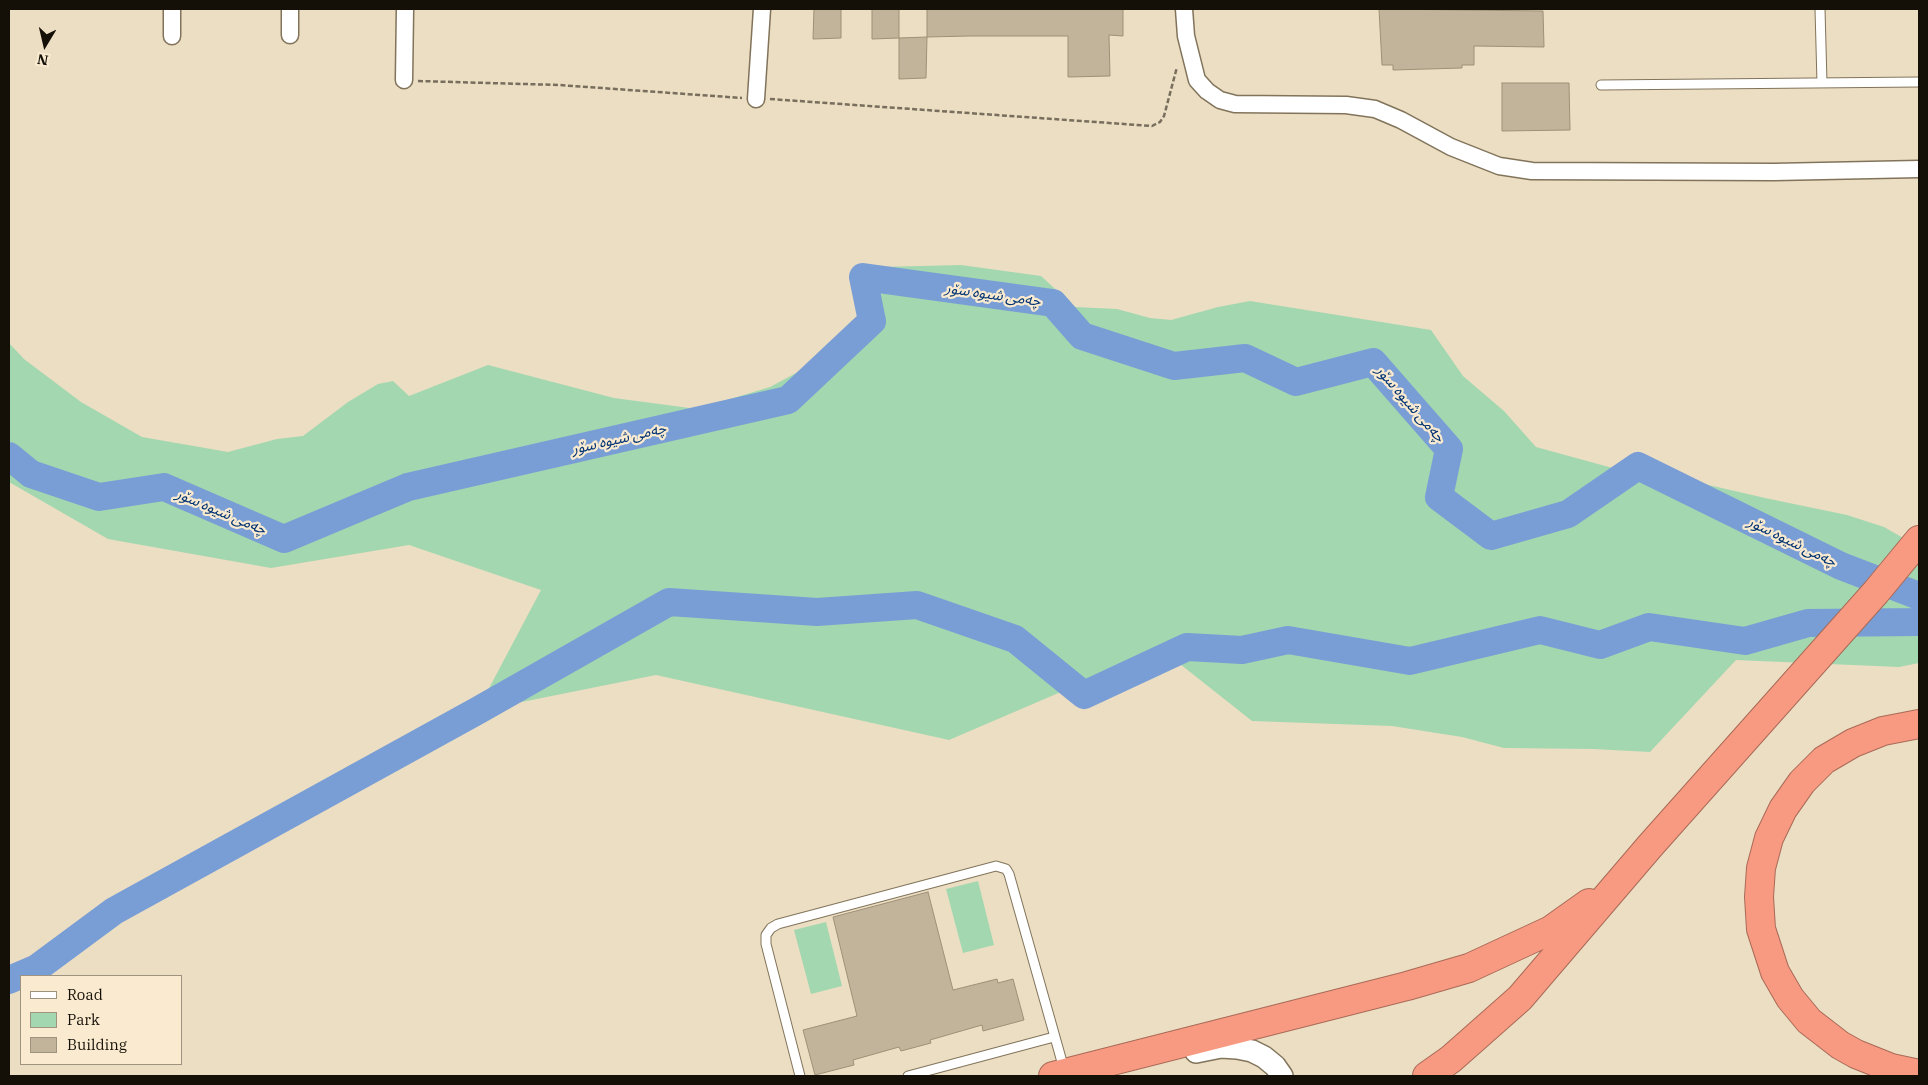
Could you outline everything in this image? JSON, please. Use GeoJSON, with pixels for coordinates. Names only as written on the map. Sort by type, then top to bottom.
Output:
{"type":"FeatureCollection","features":[{"type":"Feature","properties":{"kind":"highway"},"geometry":{"type":"LineString","coordinates":[[1427,1076],[1459,1053],[1520,998],[1650,846],[1882,585],[1919,540]]}},
{"type":"Feature","properties":{"kind":"highway"},"geometry":{"type":"LineString","coordinates":[[1919,724],[1883,731],[1853,743],[1824,760],[1802,782],[1783,809],[1769,838],[1761,868],[1759,897],[1761,929],[1774,972],[1790,998],[1809,1021],[1840,1045],[1856,1054],[1891,1068],[1919,1074]]}},
{"type":"Feature","properties":{"kind":"highway"},"geometry":{"type":"LineString","coordinates":[[1059,1075],[1469,968],[1551,930],[1583,908],[1650,846]]}},
{"type":"Feature","properties":{"kind":"street"},"geometry":{"type":"LineString","coordinates":[[172,9],[172,36]]}},
{"type":"Feature","properties":{"kind":"street"},"geometry":{"type":"LineString","coordinates":[[290,9],[290,35]]}},
{"type":"Feature","properties":{"kind":"street"},"geometry":{"type":"LineString","coordinates":[[404,80],[405,9]]}},
{"type":"Feature","properties":{"kind":"street"},"geometry":{"type":"LineString","coordinates":[[756,99],[762,9]]}},
{"type":"Feature","properties":{"kind":"street"},"geometry":{"type":"LineString","coordinates":[[1184,9],[1186,36],[1198,80],[1207,91],[1220,100],[1235,104],[1346,105],[1375,109],[1483,161],[1515,170],[1774,172],[1919,169]]}},
{"type":"Feature","properties":{"kind":"street"},"geometry":{"type":"LineString","coordinates":[[1107,1076],[1221,1047],[1252,1051],[1264,1057],[1275,1066],[1282,1076]]}},
{"type":"Feature","properties":{"kind":"lane"},"geometry":{"type":"LineString","coordinates":[[1820,9],[1822,83]]}},
{"type":"Feature","properties":{"kind":"lane"},"geometry":{"type":"LineString","coordinates":[[1601,85],[1919,82]]}},
{"type":"Feature","properties":{"kind":"lane"},"geometry":{"type":"LineString","coordinates":[[800,1076],[766,944],[766,935],[770,928],[778,924],[996,866],[1006,869],[1009,874],[1054,1037],[1059,1075]]}},
{"type":"Feature","properties":{"kind":"lane"},"geometry":{"type":"LineString","coordinates":[[908,1076],[1054,1037]]}},
{"type":"Feature","properties":{"kind":"path"},"geometry":{"type":"LineString","coordinates":[[404,80],[559,85],[1152,126],[1160,122],[1164,116],[1186,36]]}},
{"type":"Feature","properties":{"kind":"green space"},"geometry":{"type":"Polygon","coordinates":[[[961,265],[1041,276],[1075,307],[1117,309],[1150,318],[1171,320],[1218,307],[1250,301],[1431,330],[1463,376],[1504,411],[1536,447],[1609,467],[1687,480],[1847,515],[1884,527],[1919,547],[1919,663],[1899,667],[1736,660],[1650,752],[1504,748],[1462,737],[1392,726],[1252,721],[1161,649],[949,740],[656,675],[477,711],[541,590],[409,545],[271,568],[108,539],[9,482],[9,343],[24,359],[81,402],[142,437],[228,452],[277,439],[303,436],[348,402],[378,384],[393,381],[409,396],[488,365],[614,398],[697,409],[770,387],[852,343],[879,267],[961,265]]]}},
{"type":"Feature","properties":{"kind":"green space"},"geometry":{"type":"Polygon","coordinates":[[[978,881],[994,945],[963,953],[946,889],[978,881]]]}},
{"type":"Feature","properties":{"kind":"green space"},"geometry":{"type":"Polygon","coordinates":[[[826,922],[842,986],[811,994],[794,930],[826,922]]]}},
{"type":"Feature","properties":{"kind":"building"},"geometry":{"type":"Polygon","coordinates":[[[814,9],[841,9],[841,38],[813,39],[814,9]]]}},
{"type":"Feature","properties":{"kind":"building"},"geometry":{"type":"Polygon","coordinates":[[[872,9],[899,9],[899,38],[872,39],[872,9]]]}},
{"type":"Feature","properties":{"kind":"building"},"geometry":{"type":"Polygon","coordinates":[[[927,9],[1123,9],[1123,36],[1109,35],[1110,76],[1068,77],[1068,36],[927,37],[927,9]]]}},
{"type":"Feature","properties":{"kind":"building"},"geometry":{"type":"Polygon","coordinates":[[[1379,9],[1543,11],[1544,47],[1474,46],[1474,65],[1462,65],[1462,68],[1393,70],[1393,65],[1382,65],[1379,9]]]}},
{"type":"Feature","properties":{"kind":"building"},"geometry":{"type":"Polygon","coordinates":[[[927,37],[926,78],[899,79],[899,38],[927,37]]]}},
{"type":"Feature","properties":{"kind":"building"},"geometry":{"type":"Polygon","coordinates":[[[1502,83],[1569,83],[1570,130],[1502,131],[1502,83]]]}},
{"type":"Feature","properties":{"kind":"building"},"geometry":{"type":"Polygon","coordinates":[[[928,892],[953,990],[997,979],[998,983],[1013,979],[1024,1020],[983,1031],[982,1025],[930,1040],[931,1043],[901,1051],[899,1047],[853,1060],[854,1065],[815,1075],[803,1030],[857,1016],[833,917],[928,892]]]}},
{"type":"Feature","properties":{"kind":"waterway","name":"چەمی شیوە سۆر"},"geometry":{"type":"LineString","coordinates":[[9,456],[31,474],[99,497],[164,487],[284,539],[408,487],[788,400],[872,321],[863,277],[1053,303],[1082,336],[1174,366],[1245,358],[1296,382],[1373,362],[1449,449],[1439,497],[1491,536],[1568,514],[1638,466],[1841,566],[1919,596]]}},
{"type":"Feature","properties":{"kind":"waterway"},"geometry":{"type":"LineString","coordinates":[[21,975],[37,968],[114,911],[477,711],[669,602],[817,612],[917,605],[1015,639],[1084,695],[1187,647],[1242,650],[1288,640],[1410,661],[1540,630],[1600,645],[1649,627],[1745,641],[1808,623],[1919,622]]}},
{"type":"Feature","properties":{"kind":"waterway"},"geometry":{"type":"LineString","coordinates":[[9,980],[20,975]]}}]}
